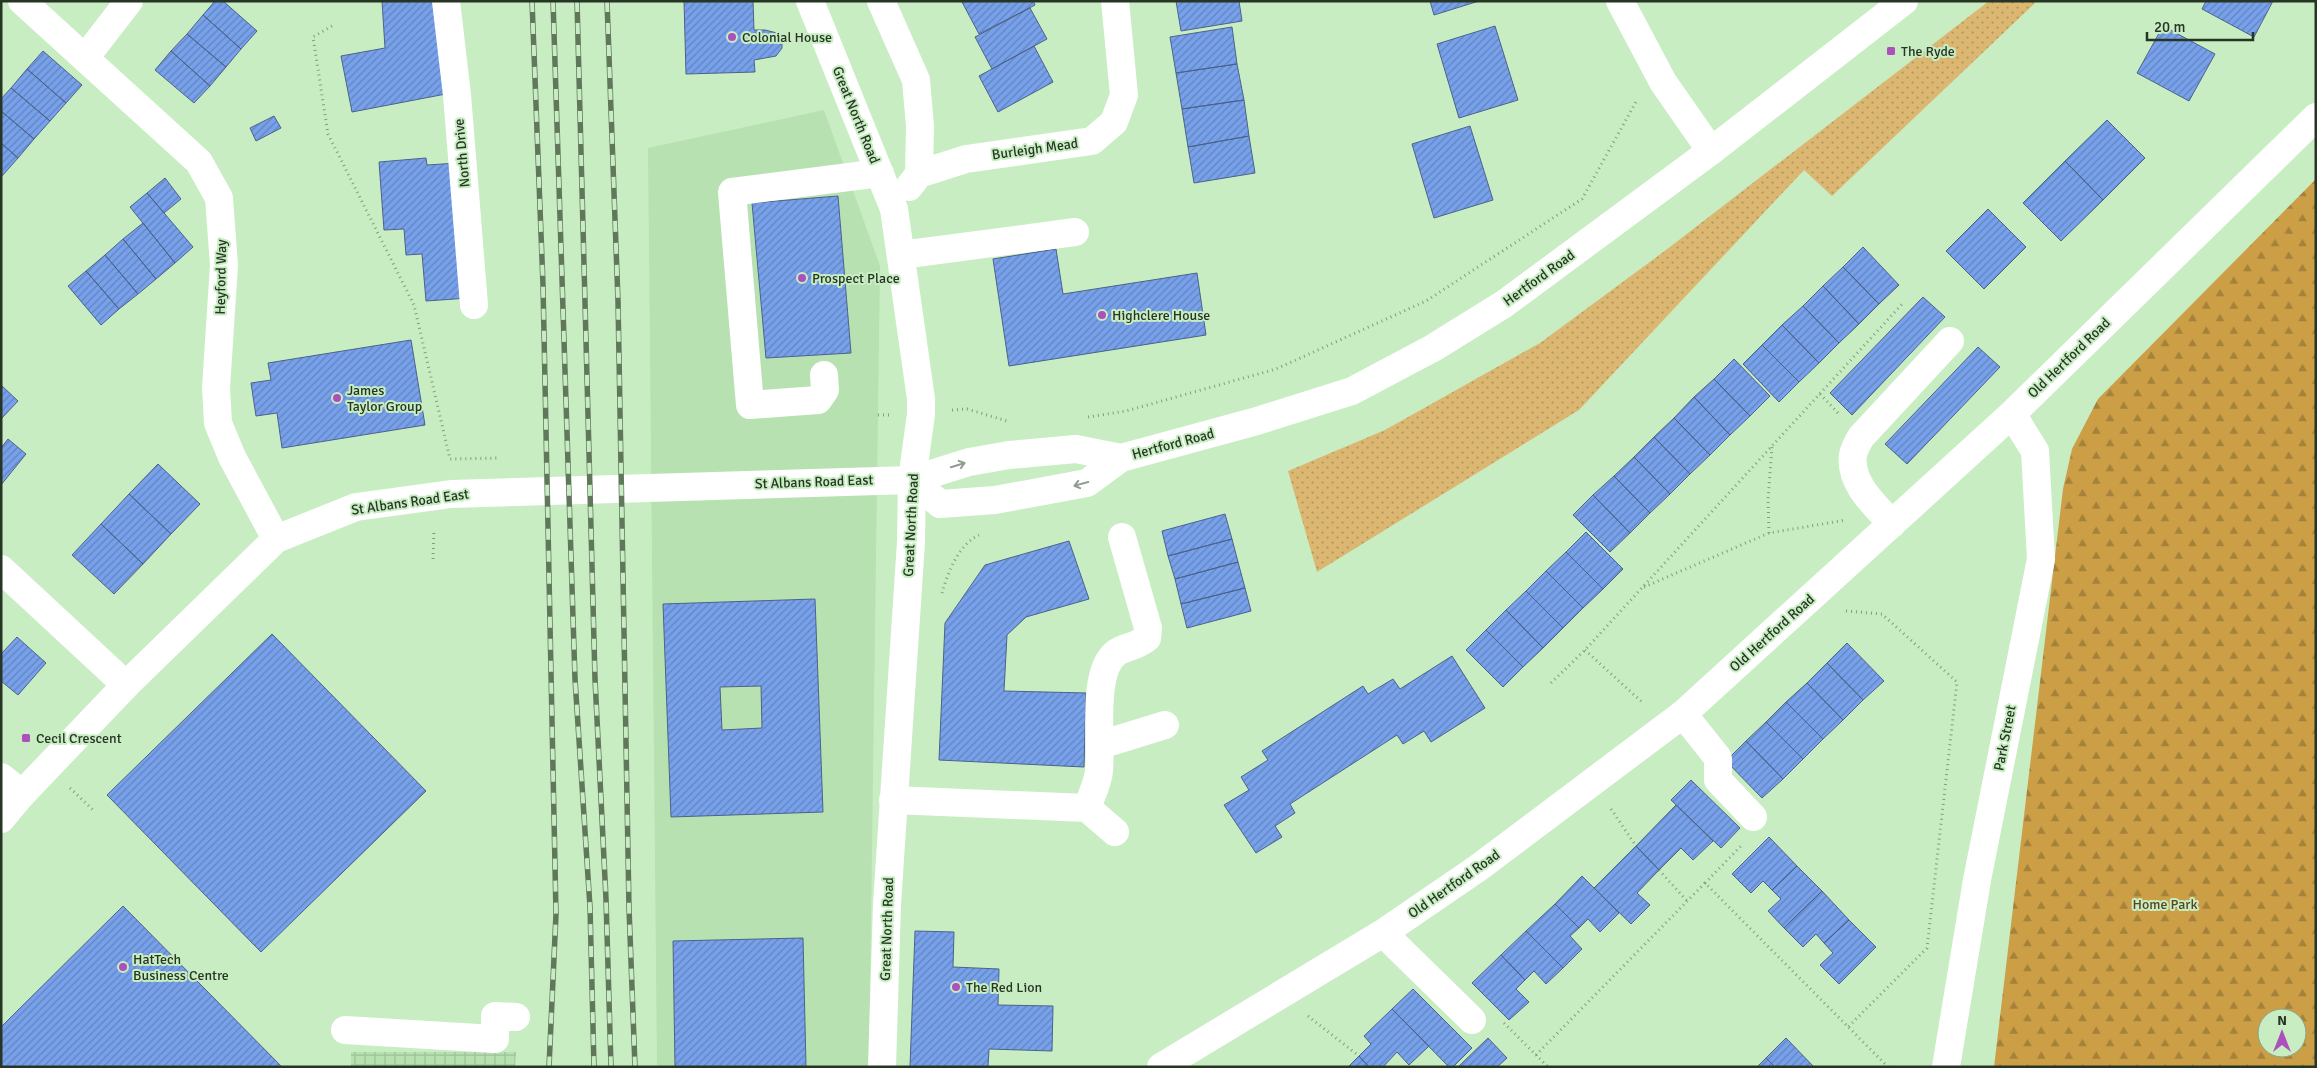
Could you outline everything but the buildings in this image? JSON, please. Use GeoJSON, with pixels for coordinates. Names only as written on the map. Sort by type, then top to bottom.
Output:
{"type":"FeatureCollection","features":[{"type":"Feature","properties":{"kind":"street"},"geometry":{"type":"LineString","coordinates":[[1,5],[5,1]]}},
{"type":"Feature","properties":{"kind":"street","name":"Heyford Way"},"geometry":{"type":"LineString","coordinates":[[22,1],[199,162],[220,198],[224,265],[216,388],[218,424],[232,457],[276,539]]}},
{"type":"Feature","properties":{"kind":"street"},"geometry":{"type":"LineString","coordinates":[[85,58],[129,1]]}},
{"type":"Feature","properties":{"kind":"street","name":"North Drive"},"geometry":{"type":"LineString","coordinates":[[446,1],[457,95],[474,305]]}},
{"type":"Feature","properties":{"kind":"street","name":"Great North Road"},"geometry":{"type":"LineString","coordinates":[[810,1],[894,209],[921,399],[921,414],[912,480],[911,542],[892,800],[882,1067]]}},
{"type":"Feature","properties":{"kind":"street"},"geometry":{"type":"LineString","coordinates":[[881,1],[916,80],[920,126],[919,174],[894,209]]}},
{"type":"Feature","properties":{"kind":"street","name":"Burleigh Mead"},"geometry":{"type":"LineString","coordinates":[[919,174],[966,159],[1092,141],[1114,122],[1124,95],[1115,1]]}},
{"type":"Feature","properties":{"kind":"street","name":"Hertford Road"},"geometry":{"type":"LineString","coordinates":[[912,480],[940,504],[995,500],[1087,483],[1122,458],[1352,391],[1432,348],[1504,304],[1711,151],[1904,1]]}},
{"type":"Feature","properties":{"kind":"street"},"geometry":{"type":"LineString","coordinates":[[1628,4],[1663,82],[1711,151]]}},
{"type":"Feature","properties":{"kind":"street","name":"Old Hertford Road"},"geometry":{"type":"LineString","coordinates":[[1161,1067],[1383,933],[1478,868],[1675,720],[2012,414],[2316,117]]}},
{"type":"Feature","properties":{"kind":"street"},"geometry":{"type":"LineString","coordinates":[[824,375],[825,390],[818,400],[750,405],[732,192],[880,173]]}},
{"type":"Feature","properties":{"kind":"street"},"geometry":{"type":"LineString","coordinates":[[901,255],[1075,232]]}},
{"type":"Feature","properties":{"kind":"street"},"geometry":{"type":"LineString","coordinates":[[1892,524],[1860,487],[1853,467],[1853,453],[1861,437],[1950,341]]}},
{"type":"Feature","properties":{"kind":"street","name":"Park Street"},"geometry":{"type":"LineString","coordinates":[[1946,1067],[1977,880],[2041,559],[2034,451],[2012,414]]}},
{"type":"Feature","properties":{"kind":"street","name":"Hertford Road"},"geometry":{"type":"LineString","coordinates":[[912,480],[969,462],[1009,455],[1076,450],[1122,458]]}},
{"type":"Feature","properties":{"kind":"street","name":"St Albans Road East"},"geometry":{"type":"LineString","coordinates":[[1,819],[22,794],[126,685],[276,539],[356,507],[451,494],[912,480]]}},
{"type":"Feature","properties":{"kind":"street"},"geometry":{"type":"LineString","coordinates":[[1087,808],[1099,774],[1101,684],[1106,666],[1117,652],[1139,646],[1147,638],[1148,628],[1122,537]]}},
{"type":"Feature","properties":{"kind":"street"},"geometry":{"type":"LineString","coordinates":[[1,569],[126,685]]}},
{"type":"Feature","properties":{"kind":"street"},"geometry":{"type":"LineString","coordinates":[[1675,720],[1718,758],[1718,780],[1753,817]]}},
{"type":"Feature","properties":{"kind":"street"},"geometry":{"type":"LineString","coordinates":[[1100,745],[1166,725]]}},
{"type":"Feature","properties":{"kind":"street"},"geometry":{"type":"LineString","coordinates":[[1,777],[22,794]]}},
{"type":"Feature","properties":{"kind":"street"},"geometry":{"type":"LineString","coordinates":[[892,800],[1087,808],[1115,832]]}},
{"type":"Feature","properties":{"kind":"street"},"geometry":{"type":"LineString","coordinates":[[1383,933],[1472,1020]]}},
{"type":"Feature","properties":{"kind":"street"},"geometry":{"type":"LineString","coordinates":[[345,1030],[495,1039],[495,1016],[516,1017]]}},
{"type":"Feature","properties":{"kind":"path"},"geometry":{"type":"LineString","coordinates":[[332,26],[313,37],[328,134],[414,305],[450,459]]}},
{"type":"Feature","properties":{"kind":"path"},"geometry":{"type":"LineString","coordinates":[[1081,418],[1126,411],[1276,369],[1426,301],[1582,199],[1639,96]]}},
{"type":"Feature","properties":{"kind":"path"},"geometry":{"type":"LineString","coordinates":[[1551,683],[1585,650],[1904,302]]}},
{"type":"Feature","properties":{"kind":"path"},"geometry":{"type":"LineString","coordinates":[[967,409],[1015,421]]}},
{"type":"Feature","properties":{"kind":"path"},"geometry":{"type":"LineString","coordinates":[[1769,533],[1768,500],[1772,445]]}},
{"type":"Feature","properties":{"kind":"path"},"geometry":{"type":"LineString","coordinates":[[1641,588],[1769,533],[1846,520],[1892,524]]}},
{"type":"Feature","properties":{"kind":"path"},"geometry":{"type":"LineString","coordinates":[[434,526],[434,559]]}},
{"type":"Feature","properties":{"kind":"path"},"geometry":{"type":"LineString","coordinates":[[941,600],[958,554],[970,539],[984,533]]}},
{"type":"Feature","properties":{"kind":"path"},"geometry":{"type":"LineString","coordinates":[[1800,607],[1882,614],[1957,682],[1927,948],[1846,1028]]}},
{"type":"Feature","properties":{"kind":"path"},"geometry":{"type":"LineString","coordinates":[[1585,650],[1675,720]]}},
{"type":"Feature","properties":{"kind":"path"},"geometry":{"type":"LineString","coordinates":[[1593,781],[1636,846]]}},
{"type":"Feature","properties":{"kind":"path"},"geometry":{"type":"LineString","coordinates":[[69,786],[94,810]]}},
{"type":"Feature","properties":{"kind":"path"},"geometry":{"type":"LineString","coordinates":[[1536,1055],[1755,832],[1753,817]]}},
{"type":"Feature","properties":{"kind":"path"},"geometry":{"type":"LineString","coordinates":[[1659,870],[1687,901]]}},
{"type":"Feature","properties":{"kind":"path"},"geometry":{"type":"LineString","coordinates":[[1705,883],[1846,1028],[1888,1067]]}},
{"type":"Feature","properties":{"kind":"path"},"geometry":{"type":"LineString","coordinates":[[1281,994],[1359,1056]]}},
{"type":"Feature","properties":{"kind":"path"},"geometry":{"type":"LineString","coordinates":[[1472,1020],[1502,1020],[1548,1067]]}},
{"type":"Feature","properties":{"kind":"shaded area"},"geometry":{"type":"Polygon","coordinates":[[[1989,1],[2033,1],[2035,3],[1832,196],[1804,170],[1579,410],[1317,572],[1288,471],[1385,430],[1540,343],[1666,250],[1989,1]]]}},
{"type":"Feature","properties":{"kind":"shaded area"},"geometry":{"type":"Polygon","coordinates":[[[824,110],[880,266],[869,1067],[657,1067],[648,148],[824,110]]]}},
{"type":"Feature","properties":{"kind":"shaded area"},"geometry":{"type":"Polygon","coordinates":[[[351,1052],[516,1052],[515,1067],[351,1067],[351,1052]]]}},
{"type":"Feature","properties":{"kind":"green space","name":"Home Park"},"geometry":{"type":"Polygon","coordinates":[[[2316,179],[2316,1067],[1994,1067],[2063,489],[2072,449],[2098,399],[2316,179]]]}},
{"type":"Feature","properties":{"kind":"railway"},"geometry":{"type":"LineString","coordinates":[[532,1],[543,285],[556,914],[549,1067]]}},
{"type":"Feature","properties":{"kind":"railway"},"geometry":{"type":"LineString","coordinates":[[553,1],[575,679],[590,907],[594,1067]]}},
{"type":"Feature","properties":{"kind":"railway"},"geometry":{"type":"LineString","coordinates":[[577,1],[595,679],[606,899],[611,1067]]}},
{"type":"Feature","properties":{"kind":"railway"},"geometry":{"type":"LineString","coordinates":[[607,1],[618,301],[629,908],[635,1067]]}},
{"type":"Feature","properties":{"kind":"place","name":"Colonial House"},"geometry":{"type":"Point","coordinates":[732,37]}},
{"type":"Feature","properties":{"kind":"place","name":"The Ryde"},"geometry":{"type":"Point","coordinates":[1891,51]}},
{"type":"Feature","properties":{"kind":"place","name":"Prospect Place"},"geometry":{"type":"Point","coordinates":[802,278]}},
{"type":"Feature","properties":{"kind":"place","name":"Highclere House"},"geometry":{"type":"Point","coordinates":[1102,315]}},
{"type":"Feature","properties":{"kind":"place","name":"James Taylor Group"},"geometry":{"type":"Point","coordinates":[337,398]}},
{"type":"Feature","properties":{"kind":"place","name":"Cecil Crescent"},"geometry":{"type":"Point","coordinates":[26,738]}},
{"type":"Feature","properties":{"kind":"place","name":"HatTech Business Centre"},"geometry":{"type":"Point","coordinates":[123,967]}},
{"type":"Feature","properties":{"kind":"place","name":"The Red Lion"},"geometry":{"type":"Point","coordinates":[956,987]}}]}
